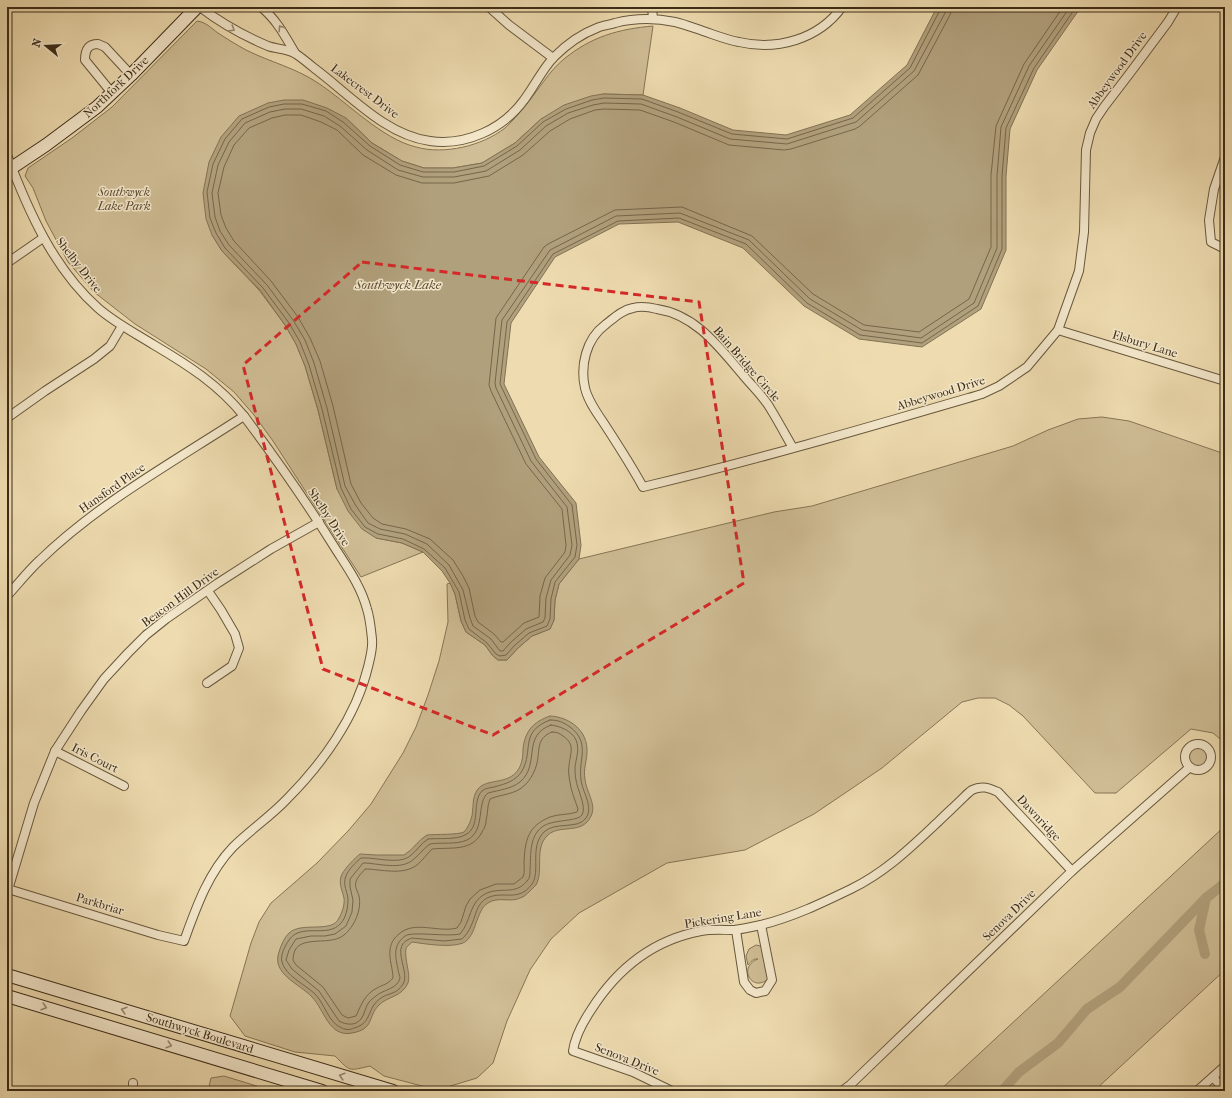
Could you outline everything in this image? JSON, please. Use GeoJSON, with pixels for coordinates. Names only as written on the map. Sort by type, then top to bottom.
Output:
{"type":"FeatureCollection","features":[{"type":"Feature","properties":{"kind":"street","name":"Lakecrest Drive"},"geometry":{"type":"LineString","coordinates":[[198,7],[244,36],[271,47],[295,53]]}},
{"type":"Feature","properties":{"kind":"street","name":"Northfork Drive"},"geometry":{"type":"LineString","coordinates":[[10,169],[46,146],[97,107],[198,7]]}},
{"type":"Feature","properties":{"kind":"street","name":"Lakecrest Drive"},"geometry":{"type":"LineString","coordinates":[[261,7],[280,27],[295,53],[384,122],[415,138],[430,141],[462,140],[490,130],[501,124],[513,114],[524,101],[553,58],[572,42],[597,28],[635,19],[653,19],[677,22],[738,42],[754,45],[767,45],[786,43],[821,28],[837,14],[842,7]]}},
{"type":"Feature","properties":{"kind":"street"},"geometry":{"type":"LineString","coordinates":[[489,7],[509,25],[553,58]]}},
{"type":"Feature","properties":{"kind":"street"},"geometry":{"type":"LineString","coordinates":[[652,7],[653,19]]}},
{"type":"Feature","properties":{"kind":"street","name":"Abbeywood Drive"},"geometry":{"type":"LineString","coordinates":[[637,475],[643,487],[857,431],[982,394],[999,386],[1027,367],[1058,330],[1079,271],[1084,232],[1086,150],[1090,133],[1096,119],[1104,107],[1135,67],[1177,7]]}},
{"type":"Feature","properties":{"kind":"street"},"geometry":{"type":"LineString","coordinates":[[112,93],[85,60],[86,50],[89,46],[98,44],[105,47],[131,75]]}},
{"type":"Feature","properties":{"kind":"street","name":"Shelby Drive"},"geometry":{"type":"LineString","coordinates":[[7,155],[10,169],[43,238],[78,287],[98,308],[122,326],[175,357],[206,378],[233,401],[319,522],[355,578],[367,608],[372,641],[371,656],[361,692],[347,720],[318,766],[288,799],[231,849],[219,864],[200,897],[184,941]]}},
{"type":"Feature","properties":{"kind":"street"},"geometry":{"type":"LineString","coordinates":[[1225,157],[1214,189],[1209,220],[1211,242],[1225,249]]}},
{"type":"Feature","properties":{"kind":"street"},"geometry":{"type":"LineString","coordinates":[[7,263],[43,238]]}},
{"type":"Feature","properties":{"kind":"street","name":"Bain Bridge Circle"},"geometry":{"type":"LineString","coordinates":[[637,475],[592,405],[585,389],[583,372],[585,355],[591,339],[602,326],[623,311],[634,307],[648,307],[666,310],[678,314],[701,329],[725,353],[770,407],[792,448]]}},
{"type":"Feature","properties":{"kind":"street"},"geometry":{"type":"LineString","coordinates":[[7,418],[94,359],[110,346],[122,326]]}},
{"type":"Feature","properties":{"kind":"street","name":"Elsbury Lane"},"geometry":{"type":"LineString","coordinates":[[1058,330],[1225,382]]}},
{"type":"Feature","properties":{"kind":"street","name":"Hansford Place"},"geometry":{"type":"LineString","coordinates":[[7,596],[38,561],[85,522],[168,464],[244,416]]}},
{"type":"Feature","properties":{"kind":"street","name":"Beacon Hill Drive"},"geometry":{"type":"LineString","coordinates":[[8,892],[34,803],[55,751],[93,693],[104,679],[128,653],[166,619],[271,549],[319,522]]}},
{"type":"Feature","properties":{"kind":"street"},"geometry":{"type":"LineString","coordinates":[[207,683],[232,666],[239,648],[236,634],[208,591]]}},
{"type":"Feature","properties":{"kind":"street","name":"Iris Court"},"geometry":{"type":"LineString","coordinates":[[55,751],[124,786]]}},
{"type":"Feature","properties":{"kind":"street","name":"Senova Drive"},"geometry":{"type":"LineString","coordinates":[[842,1091],[1072,871],[1190,767]]}},
{"type":"Feature","properties":{"kind":"street","name":"Dawnridge"},"geometry":{"type":"LineString","coordinates":[[985,787],[998,792],[1072,871]]}},
{"type":"Feature","properties":{"kind":"street","name":"Pickering Lane"},"geometry":{"type":"LineString","coordinates":[[573,1051],[574,1042],[580,1029],[604,990],[623,970],[641,956],[670,940],[686,934],[703,930],[736,930],[761,925],[814,907],[873,877],[900,857],[972,790],[985,787]]}},
{"type":"Feature","properties":{"kind":"street","name":"Parkbriar"},"geometry":{"type":"LineString","coordinates":[[8,892],[184,941]]}},
{"type":"Feature","properties":{"kind":"street"},"geometry":{"type":"LineString","coordinates":[[736,930],[744,982],[750,990],[756,993],[765,991],[772,980],[761,925]]}},
{"type":"Feature","properties":{"kind":"street","name":"Southwyck Boulevard"},"geometry":{"type":"LineString","coordinates":[[7,974],[393,1091]]}},
{"type":"Feature","properties":{"kind":"street","name":"Southwyck Boulevard"},"geometry":{"type":"LineString","coordinates":[[7,996],[322,1091]]}},
{"type":"Feature","properties":{"kind":"street","name":"Senova Drive"},"geometry":{"type":"LineString","coordinates":[[573,1051],[633,1072],[672,1091]]}},
{"type":"Feature","properties":{"kind":"street"},"geometry":{"type":"LineString","coordinates":[[270,1075],[276,1056]]}},
{"type":"Feature","properties":{"kind":"street"},"geometry":{"type":"LineString","coordinates":[[1197,1091],[1225,1066]]}},
{"type":"Feature","properties":{"kind":"street"},"geometry":{"type":"LineString","coordinates":[[1213,1077],[1225,1091]]}},
{"type":"Feature","properties":{"kind":"highlighted area"},"geometry":{"type":"Polygon","coordinates":[[[362,262],[699,302],[744,583],[493,735],[323,669],[243,365],[362,262]]]}},
{"type":"Feature","properties":{"kind":"green space","name":"Southwyck Lake Park"},"geometry":{"type":"Polygon","coordinates":[[[197,21],[206,24],[246,50],[310,78],[365,119],[403,143],[416,147],[438,150],[474,144],[485,140],[505,128],[525,106],[558,64],[584,45],[606,35],[628,29],[653,26],[643,95],[603,94],[541,119],[515,143],[482,163],[453,168],[424,168],[402,161],[372,143],[346,118],[212,235],[222,251],[259,290],[285,325],[296,344],[305,366],[318,410],[337,489],[376,538],[402,543],[423,552],[361,577],[273,441],[254,415],[234,392],[206,369],[135,324],[94,292],[68,262],[46,221],[33,188],[25,176],[28,168],[72,138],[112,107],[197,21]]]}},
{"type":"Feature","properties":{"kind":"green space"},"geometry":{"type":"Polygon","coordinates":[[[1102,417],[1129,421],[1225,454],[1225,743],[1213,733],[1191,729],[1116,793],[1095,793],[1023,716],[1009,705],[995,698],[978,698],[962,702],[882,768],[814,814],[745,850],[667,863],[579,913],[551,939],[530,970],[507,1021],[493,1063],[477,1078],[437,1090],[384,1076],[370,1066],[358,1069],[347,1068],[335,1056],[295,1052],[245,1036],[230,1016],[251,943],[259,922],[271,903],[317,863],[348,831],[371,804],[403,753],[416,727],[439,661],[448,622],[447,584],[450,583],[455,594],[461,621],[466,632],[485,645],[498,660],[507,660],[532,636],[550,629],[554,620],[555,600],[559,584],[579,559],[774,512],[812,506],[1013,446],[1048,430],[1078,419],[1102,417]]]}},
{"type":"Feature","properties":{"kind":"green space"},"geometry":{"type":"Polygon","coordinates":[[[1198,746],[1203,747],[1209,753],[1209,763],[1203,769],[1198,770],[1193,769],[1187,763],[1186,758],[1187,753],[1193,747],[1198,746]]]}},
{"type":"Feature","properties":{"kind":"green space"},"geometry":{"type":"Polygon","coordinates":[[[1225,826],[1225,970],[1094,1091],[939,1091],[1225,826]]]}},
{"type":"Feature","properties":{"kind":"green space"},"geometry":{"type":"Polygon","coordinates":[[[756,945],[764,947],[767,961],[763,960],[766,962],[768,979],[757,983],[752,981],[749,977],[748,967],[758,959],[754,960],[748,965],[746,956],[749,949],[756,945]]]}},
{"type":"Feature","properties":{"kind":"green space"},"geometry":{"type":"Polygon","coordinates":[[[224,1076],[273,1091],[208,1091],[211,1078],[224,1076]]]}},
{"type":"Feature","properties":{"kind":"water","name":"Southwyck Lake"},"geometry":{"type":"Polygon","coordinates":[[[937,7],[1081,7],[1037,70],[1010,129],[1006,176],[1006,250],[981,309],[922,347],[859,339],[804,306],[743,248],[678,222],[619,224],[555,257],[511,323],[504,384],[539,457],[576,503],[581,545],[579,559],[559,584],[555,600],[554,620],[550,629],[532,636],[507,660],[498,660],[485,645],[466,632],[461,621],[455,594],[450,583],[442,571],[423,552],[402,543],[376,538],[362,529],[348,511],[337,489],[318,410],[305,366],[296,344],[285,325],[260,290],[222,251],[212,235],[206,219],[203,193],[209,162],[221,137],[239,116],[268,103],[284,100],[303,100],[327,108],[346,118],[372,143],[402,161],[424,168],[453,168],[482,163],[515,143],[541,119],[564,105],[591,96],[603,94],[643,95],[680,108],[733,130],[786,135],[850,115],[907,65],[937,7]]]}},
{"type":"Feature","properties":{"kind":"water"},"geometry":{"type":"Polygon","coordinates":[[[550,716],[570,722],[581,731],[584,737],[587,752],[585,768],[586,784],[593,807],[593,812],[587,822],[576,828],[552,832],[547,836],[541,847],[539,873],[536,885],[521,898],[512,900],[496,900],[486,905],[480,912],[468,940],[463,943],[452,945],[431,945],[412,942],[406,948],[409,979],[408,983],[399,994],[386,1000],[375,1009],[370,1022],[364,1029],[352,1033],[344,1033],[332,1027],[312,997],[288,978],[279,966],[279,952],[286,937],[289,933],[301,928],[324,927],[335,923],[341,914],[344,903],[340,883],[342,874],[360,854],[404,855],[427,835],[464,832],[472,817],[474,798],[478,789],[487,784],[509,778],[514,775],[521,763],[524,743],[528,732],[539,721],[550,716]]]}},
{"type":"Feature","properties":{"kind":"waterway"},"geometry":{"type":"LineString","coordinates":[[1002,1091],[1019,1072],[1058,1043],[1087,1009],[1120,987],[1206,898],[1225,883]]}},
{"type":"Feature","properties":{"kind":"waterway"},"geometry":{"type":"LineString","coordinates":[[1205,954],[1199,930],[1206,898]]}}]}
